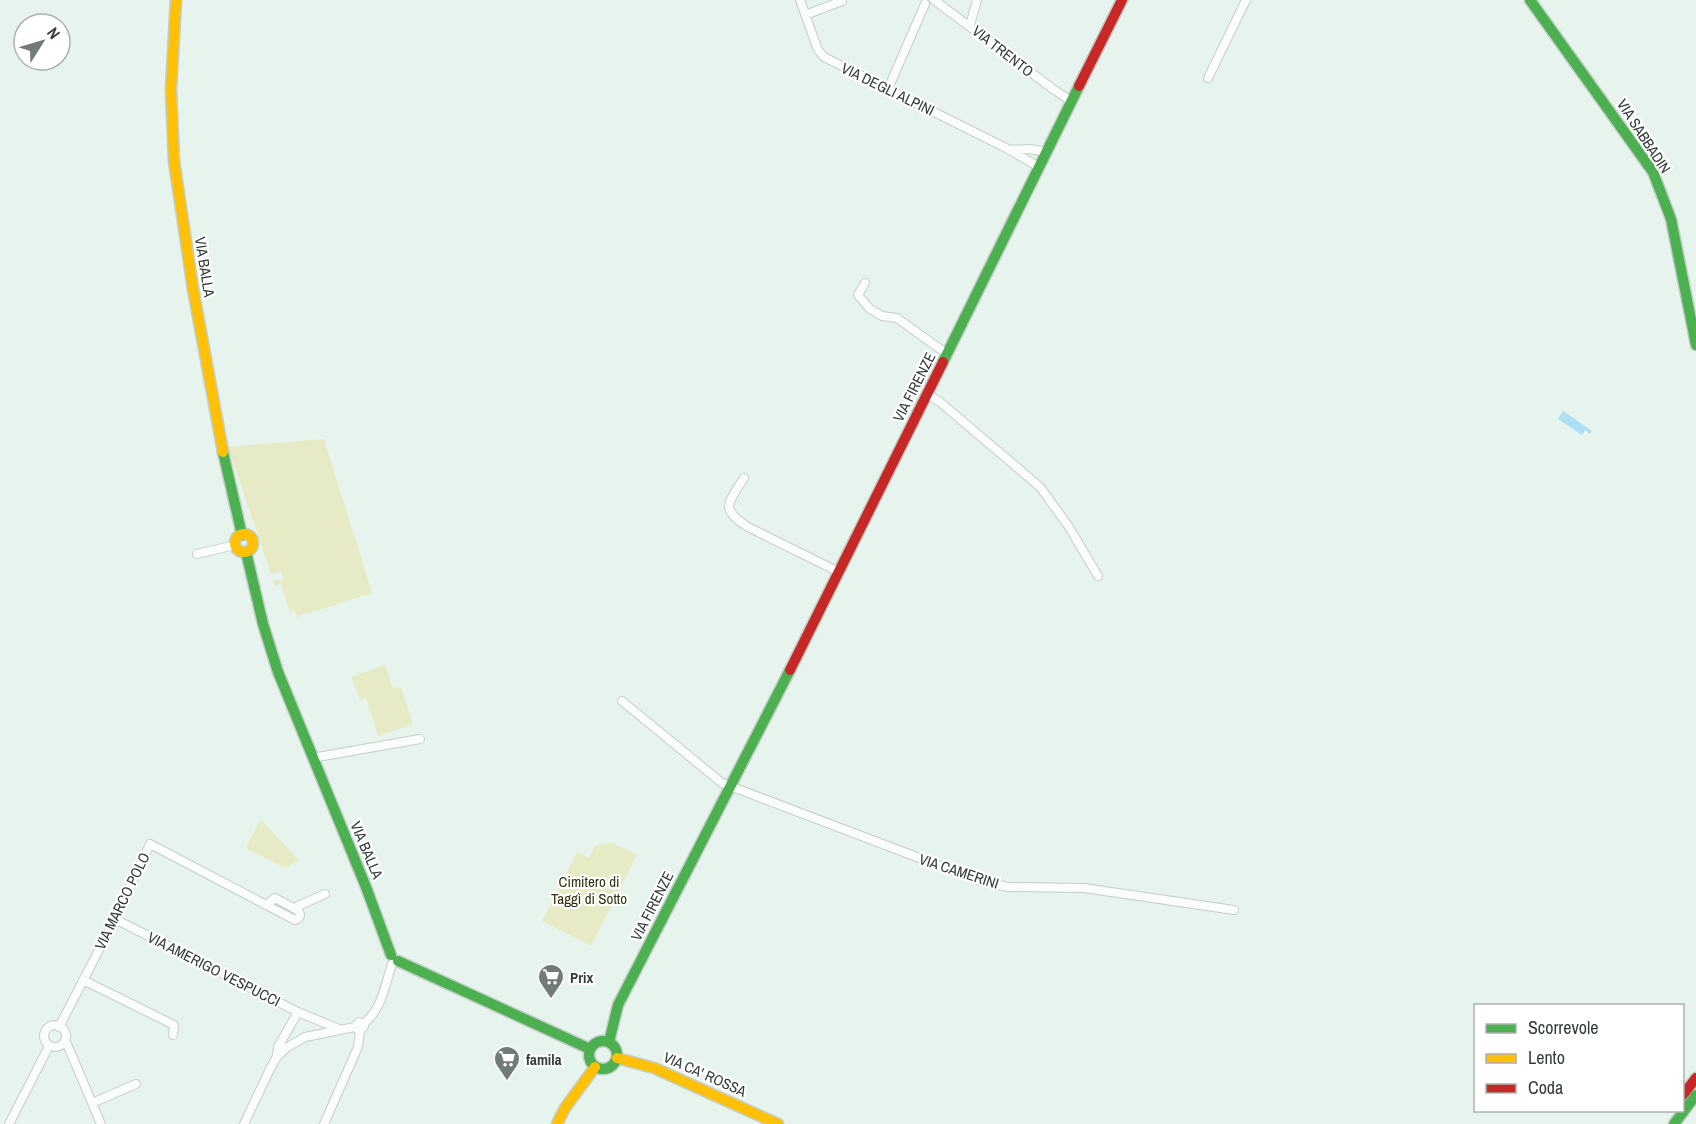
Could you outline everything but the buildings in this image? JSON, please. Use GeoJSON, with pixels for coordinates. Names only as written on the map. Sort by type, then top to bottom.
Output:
{"type":"FeatureCollection","features":[{"type":"Feature","properties":{"kind":"main road","name":"VIA BALLA"},"geometry":{"type":"LineString","coordinates":[[176,0],[172,47],[173,139],[186,246],[206,370],[242,535]]}},
{"type":"Feature","properties":{"kind":"main road","name":"VIA FIRENZE"},"geometry":{"type":"LineString","coordinates":[[609,1042],[618,1005],[839,572],[1122,0]]}},
{"type":"Feature","properties":{"kind":"main road","name":"VIA SABBADIN"},"geometry":{"type":"LineString","coordinates":[[1530,0],[1653,172],[1671,219],[1696,345]]}},
{"type":"Feature","properties":{"kind":"main road"},"geometry":{"type":"LineString","coordinates":[[242,535],[250,537],[252,541],[252,545],[246,552],[235,545],[236,538],[242,535]]}},
{"type":"Feature","properties":{"kind":"main road","name":"VIA BALLA"},"geometry":{"type":"LineString","coordinates":[[246,552],[267,639],[393,960]]}},
{"type":"Feature","properties":{"kind":"main road"},"geometry":{"type":"LineString","coordinates":[[393,960],[590,1049]]}},
{"type":"Feature","properties":{"kind":"main road"},"geometry":{"type":"LineString","coordinates":[[600,1041],[609,1042],[615,1047],[617,1058],[615,1063],[608,1068],[595,1067],[589,1059],[590,1049],[600,1041]]}},
{"type":"Feature","properties":{"kind":"main road","name":"VIA CA' ROSSA"},"geometry":{"type":"LineString","coordinates":[[617,1058],[654,1068],[778,1124]]}},
{"type":"Feature","properties":{"kind":"main road"},"geometry":{"type":"LineString","coordinates":[[557,1124],[572,1098],[595,1067]]}},
{"type":"Feature","properties":{"kind":"main road"},"geometry":{"type":"LineString","coordinates":[[1684,1095],[1696,1078]]}},
{"type":"Feature","properties":{"kind":"main road"},"geometry":{"type":"LineString","coordinates":[[1684,1111],[1696,1095]]}},
{"type":"Feature","properties":{"kind":"main road"},"geometry":{"type":"LineString","coordinates":[[1674,1124],[1683,1112]]}},
{"type":"Feature","properties":{"kind":"street","name":"VIA DEGLI ALPINI"},"geometry":{"type":"LineString","coordinates":[[800,0],[818,50],[824,57],[1039,167]]}},
{"type":"Feature","properties":{"kind":"street"},"geometry":{"type":"LineString","coordinates":[[970,25],[977,0]]}},
{"type":"Feature","properties":{"kind":"street"},"geometry":{"type":"LineString","coordinates":[[1208,78],[1245,0]]}},
{"type":"Feature","properties":{"kind":"street"},"geometry":{"type":"LineString","coordinates":[[805,15],[842,1]]}},
{"type":"Feature","properties":{"kind":"street","name":"VIA TRENTO"},"geometry":{"type":"LineString","coordinates":[[888,89],[929,1],[970,25],[1071,101]]}},
{"type":"Feature","properties":{"kind":"street","name":"VIA DEGLI ALPINI"},"geometry":{"type":"LineString","coordinates":[[1009,150],[1030,149],[1046,152]]}},
{"type":"Feature","properties":{"kind":"street"},"geometry":{"type":"LineString","coordinates":[[865,284],[858,295],[870,309],[882,316],[897,318],[947,354]]}},
{"type":"Feature","properties":{"kind":"street"},"geometry":{"type":"LineString","coordinates":[[927,394],[1040,487],[1069,527],[1098,576]]}},
{"type":"Feature","properties":{"kind":"street"},"geometry":{"type":"LineString","coordinates":[[744,478],[729,503],[729,510],[735,518],[748,527],[839,572]]}},
{"type":"Feature","properties":{"kind":"street"},"geometry":{"type":"LineString","coordinates":[[197,554],[235,545]]}},
{"type":"Feature","properties":{"kind":"street"},"geometry":{"type":"LineString","coordinates":[[622,701],[717,780],[731,786]]}},
{"type":"Feature","properties":{"kind":"street"},"geometry":{"type":"LineString","coordinates":[[312,758],[420,739]]}},
{"type":"Feature","properties":{"kind":"street","name":"VIA CAMERINI"},"geometry":{"type":"LineString","coordinates":[[731,786],[860,837],[995,885],[1084,888],[1234,910]]}},
{"type":"Feature","properties":{"kind":"street","name":"VIA MARCO POLO"},"geometry":{"type":"LineString","coordinates":[[59,1027],[115,919],[150,844],[295,920],[300,915],[296,909],[298,906],[325,894]]}},
{"type":"Feature","properties":{"kind":"street","name":"VIA AMERIGO VESPUCCI"},"geometry":{"type":"LineString","coordinates":[[115,919],[314,1020],[339,1029]]}},
{"type":"Feature","properties":{"kind":"street"},"geometry":{"type":"LineString","coordinates":[[324,1124],[358,1047],[360,1027],[374,1013],[379,1004],[393,960]]}},
{"type":"Feature","properties":{"kind":"street"},"geometry":{"type":"LineString","coordinates":[[83,980],[174,1025],[173,1035]]}},
{"type":"Feature","properties":{"kind":"street"},"geometry":{"type":"LineString","coordinates":[[244,1124],[276,1058],[278,1047],[298,1012]]}},
{"type":"Feature","properties":{"kind":"street"},"geometry":{"type":"LineString","coordinates":[[314,1020],[319,1027],[318,1034]]}},
{"type":"Feature","properties":{"kind":"street"},"geometry":{"type":"LineString","coordinates":[[292,1023],[289,1035],[294,1042]]}},
{"type":"Feature","properties":{"kind":"street"},"geometry":{"type":"LineString","coordinates":[[50,1026],[59,1027],[65,1033],[64,1042],[57,1047],[49,1046],[44,1039],[44,1033],[50,1026]]}},
{"type":"Feature","properties":{"kind":"street"},"geometry":{"type":"LineString","coordinates":[[276,1058],[294,1042],[339,1029],[360,1027]]}},
{"type":"Feature","properties":{"kind":"street"},"geometry":{"type":"LineString","coordinates":[[64,1042],[67,1044],[101,1124]]}},
{"type":"Feature","properties":{"kind":"street"},"geometry":{"type":"LineString","coordinates":[[9,1124],[49,1046]]}},
{"type":"Feature","properties":{"kind":"street"},"geometry":{"type":"LineString","coordinates":[[92,1103],[136,1084]]}},
{"type":"Feature","properties":{"kind":"green space"},"geometry":{"type":"Polygon","coordinates":[[[324,439],[372,593],[297,617],[295,611],[290,613],[281,584],[275,586],[273,581],[284,580],[281,571],[271,574],[228,447],[324,439]]]}},
{"type":"Feature","properties":{"kind":"green space"},"geometry":{"type":"Polygon","coordinates":[[[385,665],[393,688],[401,687],[413,724],[378,736],[366,698],[360,700],[351,677],[385,665]]]}},
{"type":"Feature","properties":{"kind":"green space"},"geometry":{"type":"Polygon","coordinates":[[[260,820],[299,860],[285,868],[246,848],[260,820]]]}},
{"type":"Feature","properties":{"kind":"green space","name":"Cimitero di Taggì di Sotto"},"geometry":{"type":"Polygon","coordinates":[[[611,842],[637,855],[591,946],[542,921],[577,852],[589,858],[595,846],[611,842]]]}},
{"type":"Feature","properties":{"kind":"water"},"geometry":{"type":"Polygon","coordinates":[[[1563,411],[1592,431],[1590,434],[1585,430],[1582,435],[1558,419],[1563,411]]]}},
{"type":"Feature","properties":{"kind":"traffic: fast"},"geometry":{"type":"LineString","coordinates":[[1530,0],[1653,172],[1671,219],[1696,345]]}},
{"type":"Feature","properties":{"kind":"traffic: fast"},"geometry":{"type":"LineString","coordinates":[[943,362],[1079,86]]}},
{"type":"Feature","properties":{"kind":"traffic: fast"},"geometry":{"type":"LineString","coordinates":[[223,452],[242,535]]}},
{"type":"Feature","properties":{"kind":"traffic: fast"},"geometry":{"type":"LineString","coordinates":[[246,552],[263,624],[278,672],[366,887],[391,955]]}},
{"type":"Feature","properties":{"kind":"traffic: fast"},"geometry":{"type":"LineString","coordinates":[[609,1042],[618,1005],[790,670]]}},
{"type":"Feature","properties":{"kind":"traffic: fast"},"geometry":{"type":"LineString","coordinates":[[398,961],[590,1049]]}},
{"type":"Feature","properties":{"kind":"traffic: fast"},"geometry":{"type":"LineString","coordinates":[[603,1041],[613,1045],[617,1055],[613,1065],[603,1069],[593,1065],[589,1055],[593,1045],[603,1041]]}},
{"type":"Feature","properties":{"kind":"traffic: fast"},"geometry":{"type":"LineString","coordinates":[[1684,1111],[1696,1095]]}},
{"type":"Feature","properties":{"kind":"traffic: fast"},"geometry":{"type":"LineString","coordinates":[[1674,1124],[1683,1112]]}},
{"type":"Feature","properties":{"kind":"traffic: slow"},"geometry":{"type":"LineString","coordinates":[[176,0],[171,89],[174,161],[193,289],[223,452]]}},
{"type":"Feature","properties":{"kind":"traffic: slow"},"geometry":{"type":"LineString","coordinates":[[244,534],[250,537],[253,543],[250,549],[244,552],[238,549],[235,543],[238,537],[244,534]]}},
{"type":"Feature","properties":{"kind":"traffic: slow"},"geometry":{"type":"LineString","coordinates":[[617,1058],[654,1068],[778,1124]]}},
{"type":"Feature","properties":{"kind":"traffic: slow"},"geometry":{"type":"LineString","coordinates":[[557,1124],[565,1108],[595,1067]]}},
{"type":"Feature","properties":{"kind":"traffic: jam"},"geometry":{"type":"LineString","coordinates":[[1079,86],[1122,0]]}},
{"type":"Feature","properties":{"kind":"traffic: jam"},"geometry":{"type":"LineString","coordinates":[[790,670],[943,362]]}},
{"type":"Feature","properties":{"kind":"traffic: jam"},"geometry":{"type":"LineString","coordinates":[[1684,1093],[1696,1078]]}},
{"type":"Feature","properties":{"kind":"place","name":"Prix"},"geometry":{"type":"Point","coordinates":[551,1000]}},
{"type":"Feature","properties":{"kind":"place","name":"famila"},"geometry":{"type":"Point","coordinates":[507,1082]}}]}
